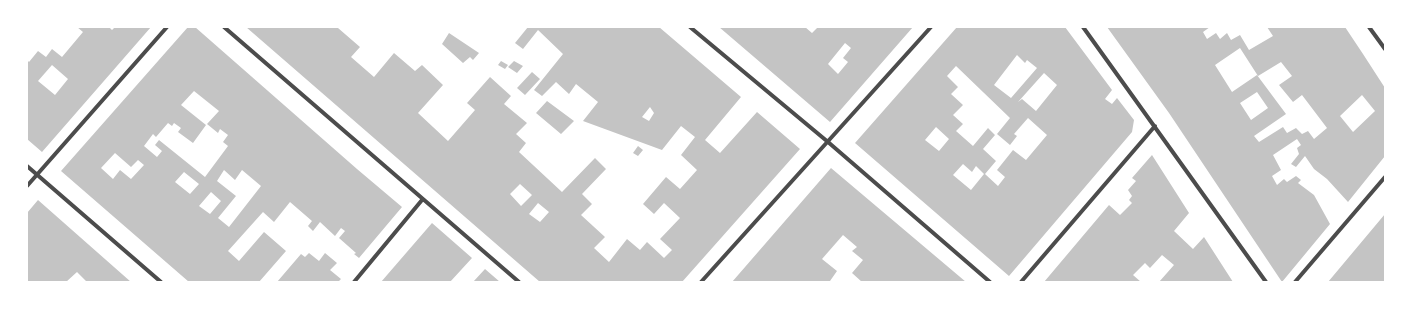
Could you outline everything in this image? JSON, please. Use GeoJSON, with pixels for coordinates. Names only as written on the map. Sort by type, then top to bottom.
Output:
{"type":"FeatureCollection","features":[{"type":"Feature","properties":{"kind":"street"},"geometry":{"type":"LineString","coordinates":[[27,186],[167,27]]}},
{"type":"Feature","properties":{"kind":"street"},"geometry":{"type":"LineString","coordinates":[[224,27],[422,200],[519,282]]}},
{"type":"Feature","properties":{"kind":"street"},"geometry":{"type":"LineString","coordinates":[[690,27],[828,142],[990,282]]}},
{"type":"Feature","properties":{"kind":"street"},"geometry":{"type":"LineString","coordinates":[[701,282],[931,27]]}},
{"type":"Feature","properties":{"kind":"street"},"geometry":{"type":"LineString","coordinates":[[1083,27],[1266,282]]}},
{"type":"Feature","properties":{"kind":"street"},"geometry":{"type":"LineString","coordinates":[[1369,27],[1385,49]]}},
{"type":"Feature","properties":{"kind":"street"},"geometry":{"type":"LineString","coordinates":[[1021,282],[1155,126]]}},
{"type":"Feature","properties":{"kind":"street"},"geometry":{"type":"LineString","coordinates":[[27,166],[161,282]]}},
{"type":"Feature","properties":{"kind":"street"},"geometry":{"type":"LineString","coordinates":[[1295,282],[1385,177]]}},
{"type":"Feature","properties":{"kind":"street"},"geometry":{"type":"LineString","coordinates":[[354,282],[422,200]]}},
{"type":"Feature","properties":{"kind":"building"},"geometry":{"type":"Polygon","coordinates":[[[77,27],[109,27],[112,30],[115,27],[151,27],[42,152],[27,139],[27,60],[29,62],[38,51],[46,57],[52,49],[62,57],[83,32],[77,27]],[[52,65],[38,81],[55,95],[68,79],[52,65]]]}},
{"type":"Feature","properties":{"kind":"building"},"geometry":{"type":"Polygon","coordinates":[[[188,27],[195,27],[402,207],[359,258],[354,254],[356,253],[339,238],[345,231],[341,228],[335,236],[320,222],[313,231],[308,226],[312,221],[290,202],[274,222],[263,212],[228,251],[239,261],[264,232],[286,251],[259,282],[189,282],[61,171],[188,27]],[[194,91],[181,105],[206,125],[193,143],[178,132],[181,128],[174,123],[172,126],[168,123],[156,137],[153,134],[144,146],[157,157],[162,151],[155,145],[159,140],[205,177],[228,146],[223,142],[228,135],[220,129],[218,133],[207,124],[219,111],[194,91]],[[115,153],[101,168],[113,179],[120,170],[131,179],[144,165],[138,160],[131,167],[115,153]],[[224,170],[217,181],[236,196],[218,218],[229,227],[261,186],[242,170],[235,180],[224,170]],[[184,172],[175,182],[190,194],[199,184],[184,172]],[[211,192],[199,206],[210,214],[221,201],[211,192]]]}},
{"type":"Feature","properties":{"kind":"building"},"geometry":{"type":"Polygon","coordinates":[[[246,27],[339,27],[338,28],[360,47],[351,57],[374,77],[394,53],[415,71],[422,65],[443,85],[418,113],[448,141],[475,110],[467,103],[490,77],[511,96],[504,104],[527,123],[516,134],[526,143],[519,152],[562,192],[595,158],[606,169],[582,194],[592,204],[581,215],[605,237],[594,248],[609,262],[627,239],[640,250],[647,242],[664,258],[672,250],[660,239],[680,218],[664,203],[654,214],[643,204],[666,177],[680,189],[697,170],[681,155],[695,137],[681,126],[662,150],[583,121],[598,102],[576,84],[569,94],[556,82],[542,96],[534,90],[563,54],[538,30],[523,49],[515,43],[528,27],[659,27],[741,97],[705,140],[720,153],[757,112],[800,149],[682,282],[540,282],[246,27]],[[650,107],[642,117],[649,121],[654,113],[650,107]],[[520,184],[510,194],[521,206],[532,195],[520,184]],[[538,203],[529,214],[540,222],[549,212],[538,203]]]}},
{"type":"Feature","properties":{"kind":"building"},"geometry":{"type":"Polygon","coordinates":[[[719,27],[805,27],[812,33],[818,27],[913,27],[830,122],[719,27]],[[845,43],[828,64],[838,74],[848,62],[843,58],[851,48],[845,43]]]}},
{"type":"Feature","properties":{"kind":"building"},"geometry":{"type":"Polygon","coordinates":[[[957,27],[1065,27],[1112,90],[1105,99],[1112,104],[1117,98],[1134,120],[1132,132],[1009,276],[855,143],[957,27]],[[1017,55],[994,85],[1011,98],[1037,68],[1027,60],[1025,63],[1017,55]],[[956,66],[947,76],[958,87],[951,94],[963,105],[953,115],[963,124],[956,131],[973,146],[988,128],[995,135],[983,149],[996,161],[985,174],[998,186],[1005,177],[997,170],[1013,150],[1026,160],[1047,135],[1028,118],[1014,134],[1017,136],[1010,145],[997,134],[1010,118],[956,66]],[[1044,73],[1018,102],[1022,99],[1036,111],[1057,85],[1044,73]],[[936,127],[925,140],[939,151],[949,139],[936,127]],[[963,164],[953,175],[971,190],[984,174],[976,166],[972,172],[963,164]]]}},
{"type":"Feature","properties":{"kind":"building"},"geometry":{"type":"Polygon","coordinates":[[[1107,27],[1210,27],[1203,32],[1207,39],[1216,33],[1220,39],[1227,33],[1231,40],[1240,35],[1249,50],[1273,36],[1267,27],[1345,27],[1385,88],[1385,156],[1348,202],[1327,179],[1314,169],[1305,156],[1296,167],[1291,164],[1299,154],[1297,148],[1301,145],[1297,139],[1273,155],[1281,170],[1272,176],[1277,185],[1284,179],[1287,182],[1296,176],[1301,180],[1298,183],[1314,195],[1330,224],[1282,282],[1169,113],[1107,27]],[[1240,48],[1215,65],[1232,92],[1257,75],[1286,114],[1254,136],[1259,142],[1283,127],[1287,133],[1296,128],[1302,134],[1308,131],[1314,139],[1327,128],[1302,95],[1293,102],[1279,85],[1292,76],[1281,62],[1258,76],[1240,48]],[[1257,92],[1240,103],[1251,120],[1268,108],[1257,92]],[[1362,95],[1340,116],[1353,132],[1375,111],[1362,95]]]}},
{"type":"Feature","properties":{"kind":"building"},"geometry":{"type":"Polygon","coordinates":[[[449,33],[479,53],[473,60],[470,57],[463,63],[442,44],[449,33]]]}},
{"type":"Feature","properties":{"kind":"building"},"geometry":{"type":"Polygon","coordinates":[[[501,61],[508,65],[505,69],[498,65],[501,61]]]}},
{"type":"Feature","properties":{"kind":"building"},"geometry":{"type":"Polygon","coordinates":[[[514,61],[523,66],[517,73],[508,67],[514,61]]]}},
{"type":"Feature","properties":{"kind":"building"},"geometry":{"type":"Polygon","coordinates":[[[532,72],[540,79],[525,95],[517,88],[532,72]]]}},
{"type":"Feature","properties":{"kind":"building"},"geometry":{"type":"Polygon","coordinates":[[[547,101],[574,121],[561,134],[536,113],[547,101]]]}},
{"type":"Feature","properties":{"kind":"building"},"geometry":{"type":"Polygon","coordinates":[[[638,146],[643,150],[638,156],[633,153],[638,146]]]}},
{"type":"Feature","properties":{"kind":"building"},"geometry":{"type":"Polygon","coordinates":[[[1152,155],[1189,213],[1174,231],[1193,249],[1204,237],[1233,282],[1159,282],[1174,265],[1162,255],[1150,268],[1145,263],[1133,275],[1141,282],[1044,282],[1109,205],[1120,215],[1132,203],[1129,200],[1132,196],[1128,190],[1136,181],[1132,178],[1152,155]]]}},
{"type":"Feature","properties":{"kind":"building"},"geometry":{"type":"Polygon","coordinates":[[[831,168],[966,282],[862,282],[852,273],[863,260],[852,251],[857,247],[843,235],[822,259],[837,271],[830,281],[831,282],[732,282],[831,168]]]}},
{"type":"Feature","properties":{"kind":"building"},"geometry":{"type":"Polygon","coordinates":[[[38,200],[131,282],[87,282],[77,272],[66,282],[27,282],[27,213],[38,200]]]}},
{"type":"Feature","properties":{"kind":"building"},"geometry":{"type":"Polygon","coordinates":[[[1385,214],[1385,282],[1328,282],[1385,214]]]}},
{"type":"Feature","properties":{"kind":"building"},"geometry":{"type":"Polygon","coordinates":[[[432,223],[472,258],[450,282],[381,282],[432,223]]]}},
{"type":"Feature","properties":{"kind":"building"},"geometry":{"type":"Polygon","coordinates":[[[309,253],[319,261],[325,253],[337,263],[330,270],[341,279],[338,282],[277,282],[301,254],[305,257],[309,253]]]}},
{"type":"Feature","properties":{"kind":"building"},"geometry":{"type":"Polygon","coordinates":[[[485,269],[500,282],[473,282],[485,269]]]}}]}
